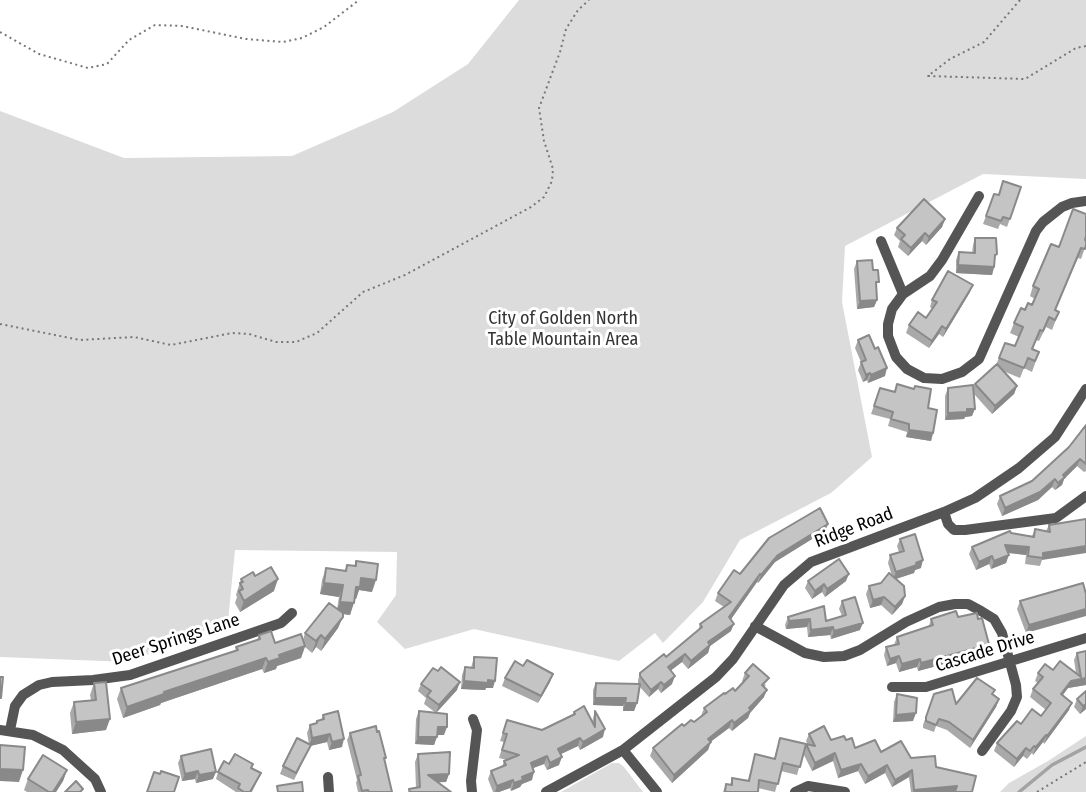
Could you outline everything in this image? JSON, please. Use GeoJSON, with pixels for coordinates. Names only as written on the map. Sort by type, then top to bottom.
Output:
{"type":"FeatureCollection","features":[{"type":"Feature","properties":{"kind":"street"},"geometry":{"type":"LineString","coordinates":[[979,196],[942,260],[929,275],[903,294],[892,309],[888,336],[895,356],[907,369],[924,378],[942,379],[962,372],[979,359],[1036,231],[1052,213],[1072,203],[1086,201]]}},
{"type":"Feature","properties":{"kind":"street"},"geometry":{"type":"LineString","coordinates":[[881,241],[903,294]]}},
{"type":"Feature","properties":{"kind":"street","name":"Ridge Road"},"geometry":{"type":"LineString","coordinates":[[546,792],[623,750],[716,677],[733,659],[784,585],[811,562],[975,498],[1019,468],[1055,437],[1086,390]]}},
{"type":"Feature","properties":{"kind":"street"},"geometry":{"type":"LineString","coordinates":[[944,512],[948,524],[954,530],[965,530],[1056,518],[1067,513],[1086,496]]}},
{"type":"Feature","properties":{"kind":"street"},"geometry":{"type":"LineString","coordinates":[[755,626],[804,653],[824,657],[844,656],[939,607],[968,604],[994,619],[1002,633],[1016,685],[1017,697],[1011,710],[982,751]]}},
{"type":"Feature","properties":{"kind":"street","name":"Deer Springs Lane"},"geometry":{"type":"LineString","coordinates":[[5,730],[23,695],[39,685],[130,675],[281,622],[292,613]]}},
{"type":"Feature","properties":{"kind":"street","name":"Cascade Drive"},"geometry":{"type":"LineString","coordinates":[[892,687],[926,687],[1086,638]]}},
{"type":"Feature","properties":{"kind":"street"},"geometry":{"type":"LineString","coordinates":[[472,792],[477,730],[473,719]]}},
{"type":"Feature","properties":{"kind":"street"},"geometry":{"type":"LineString","coordinates":[[5,730],[33,735],[63,750],[95,779],[101,792]]}},
{"type":"Feature","properties":{"kind":"street"},"geometry":{"type":"LineString","coordinates":[[623,750],[657,792]]}},
{"type":"Feature","properties":{"kind":"street"},"geometry":{"type":"LineString","coordinates":[[328,777],[328,792]]}},
{"type":"Feature","properties":{"kind":"street"},"geometry":{"type":"LineString","coordinates":[[795,792],[808,786],[845,792]]}},
{"type":"Feature","properties":{"kind":"path"},"geometry":{"type":"LineString","coordinates":[[0,32],[39,54],[88,68],[107,64],[129,40],[155,25],[182,26],[246,39],[283,42],[302,38],[324,27],[359,0]]}},
{"type":"Feature","properties":{"kind":"path"},"geometry":{"type":"LineString","coordinates":[[0,324],[80,340],[134,337],[171,345],[232,333],[249,334],[276,342],[296,342],[317,333],[363,292],[405,275],[531,207],[544,197],[552,181],[553,169],[544,141],[539,107],[566,29],[578,10],[589,0]]}},
{"type":"Feature","properties":{"kind":"path"},"geometry":{"type":"LineString","coordinates":[[1020,0],[984,42],[950,59],[928,76],[1025,79],[1076,48],[1086,46]]}},
{"type":"Feature","properties":{"kind":"path"},"geometry":{"type":"LineString","coordinates":[[1037,792],[1086,762]]}},
{"type":"Feature","properties":{"kind":"green space","name":"City of Golden North Table Mountain Area"},"geometry":{"type":"Polygon","coordinates":[[[519,0],[1086,0],[1086,179],[983,174],[845,246],[842,302],[872,457],[831,493],[740,540],[703,602],[663,643],[655,633],[619,661],[474,629],[405,649],[377,622],[396,595],[397,552],[235,550],[228,621],[129,662],[0,657],[0,111],[124,158],[292,156],[393,112],[468,64],[519,0]]]}},
{"type":"Feature","properties":{"kind":"green space"},"geometry":{"type":"Polygon","coordinates":[[[1086,736],[1086,792],[1000,792],[1009,783],[1086,736]]]}},
{"type":"Feature","properties":{"kind":"green space"},"geometry":{"type":"Polygon","coordinates":[[[612,763],[619,763],[624,767],[643,792],[561,792],[612,763]]]}},
{"type":"Feature","properties":{"kind":"building"},"geometry":{"type":"Polygon","coordinates":[[[1003,181],[1021,187],[1010,219],[1003,217],[1001,221],[986,216],[994,194],[999,195],[1003,181]]]}},
{"type":"Feature","properties":{"kind":"building"},"geometry":{"type":"Polygon","coordinates":[[[924,199],[945,219],[929,237],[925,233],[911,248],[901,239],[905,235],[897,228],[924,199]]]}},
{"type":"Feature","properties":{"kind":"building"},"geometry":{"type":"Polygon","coordinates":[[[1073,209],[1086,214],[1085,249],[1081,248],[1055,310],[1059,312],[1055,320],[1049,317],[1043,331],[1040,330],[1032,349],[1039,352],[1035,361],[1028,358],[1024,368],[999,358],[1005,343],[1015,346],[1023,327],[1014,323],[1021,308],[1025,310],[1028,303],[1032,305],[1039,289],[1033,286],[1051,244],[1059,247],[1073,209]]]}},
{"type":"Feature","properties":{"kind":"building"},"geometry":{"type":"Polygon","coordinates":[[[975,238],[996,238],[994,267],[958,265],[959,252],[975,253],[975,238]]]}},
{"type":"Feature","properties":{"kind":"building"},"geometry":{"type":"Polygon","coordinates":[[[872,260],[873,270],[878,270],[877,300],[860,301],[857,261],[872,260]]]}},
{"type":"Feature","properties":{"kind":"building"},"geometry":{"type":"Polygon","coordinates":[[[948,271],[973,285],[946,329],[942,326],[932,341],[909,325],[918,312],[926,318],[937,302],[932,300],[948,271]]]}},
{"type":"Feature","properties":{"kind":"building"},"geometry":{"type":"Polygon","coordinates":[[[869,335],[875,349],[878,347],[887,368],[866,375],[861,362],[866,360],[858,340],[869,335]]]}},
{"type":"Feature","properties":{"kind":"building"},"geometry":{"type":"Polygon","coordinates":[[[997,364],[1017,386],[995,406],[975,384],[997,364]]]}},
{"type":"Feature","properties":{"kind":"building"},"geometry":{"type":"Polygon","coordinates":[[[897,384],[914,389],[915,386],[931,389],[928,408],[937,410],[933,433],[909,430],[909,424],[891,419],[893,412],[874,406],[880,388],[895,392],[897,384]]]}},
{"type":"Feature","properties":{"kind":"building"},"geometry":{"type":"Polygon","coordinates":[[[973,385],[975,409],[948,413],[948,388],[973,385]]]}},
{"type":"Feature","properties":{"kind":"building"},"geometry":{"type":"Polygon","coordinates":[[[1086,425],[1086,464],[1080,459],[1058,483],[1055,479],[1040,492],[1005,508],[1000,496],[1032,481],[1069,447],[1086,425]]]}},
{"type":"Feature","properties":{"kind":"building"},"geometry":{"type":"Polygon","coordinates":[[[820,508],[828,524],[778,555],[760,574],[729,617],[734,624],[708,642],[710,645],[691,661],[685,654],[668,667],[675,676],[664,685],[661,682],[651,690],[640,673],[664,654],[666,657],[702,627],[700,624],[731,602],[718,593],[734,570],[740,574],[769,538],[820,508]]]}},
{"type":"Feature","properties":{"kind":"building"},"geometry":{"type":"Polygon","coordinates":[[[1086,519],[1086,546],[1043,553],[1043,558],[1028,556],[1029,547],[1005,545],[1009,555],[994,561],[992,556],[979,562],[972,547],[1010,531],[1034,537],[1035,529],[1050,532],[1049,525],[1086,519]]]}},
{"type":"Feature","properties":{"kind":"building"},"geometry":{"type":"Polygon","coordinates":[[[915,534],[923,560],[916,563],[917,565],[896,572],[890,555],[904,551],[900,539],[915,534]]]}},
{"type":"Feature","properties":{"kind":"building"},"geometry":{"type":"Polygon","coordinates":[[[839,559],[849,574],[827,589],[824,584],[815,591],[808,581],[839,559]]]}},
{"type":"Feature","properties":{"kind":"building"},"geometry":{"type":"Polygon","coordinates":[[[356,561],[378,564],[376,580],[361,578],[360,587],[356,587],[354,603],[340,602],[343,585],[324,583],[326,568],[346,571],[347,565],[356,566],[356,561]]]}},
{"type":"Feature","properties":{"kind":"building"},"geometry":{"type":"Polygon","coordinates":[[[271,567],[278,579],[244,601],[239,591],[243,589],[241,579],[253,572],[255,576],[271,567]]]}},
{"type":"Feature","properties":{"kind":"building"},"geometry":{"type":"Polygon","coordinates":[[[889,573],[904,586],[905,596],[895,607],[884,597],[873,600],[869,586],[881,583],[889,573]]]}},
{"type":"Feature","properties":{"kind":"building"},"geometry":{"type":"Polygon","coordinates":[[[1083,583],[1086,609],[1029,625],[1020,601],[1083,583]]]}},
{"type":"Feature","properties":{"kind":"building"},"geometry":{"type":"Polygon","coordinates":[[[855,597],[863,623],[834,631],[833,627],[811,630],[810,619],[789,621],[788,617],[824,606],[826,621],[846,615],[842,601],[855,597]]]}},
{"type":"Feature","properties":{"kind":"building"},"geometry":{"type":"Polygon","coordinates":[[[329,603],[343,613],[343,617],[325,639],[321,635],[316,641],[305,633],[329,603]]]}},
{"type":"Feature","properties":{"kind":"building"},"geometry":{"type":"Polygon","coordinates":[[[956,611],[958,617],[977,613],[978,619],[982,618],[990,648],[977,652],[976,648],[921,663],[920,659],[902,664],[899,656],[890,659],[886,647],[899,644],[897,637],[933,625],[931,619],[956,611]]]}},
{"type":"Feature","properties":{"kind":"building"},"geometry":{"type":"Polygon","coordinates":[[[271,631],[275,643],[301,634],[305,646],[279,655],[280,658],[268,662],[266,658],[127,707],[121,688],[238,650],[236,647],[260,639],[259,635],[271,631]]]}},
{"type":"Feature","properties":{"kind":"building"},"geometry":{"type":"Polygon","coordinates":[[[1086,651],[1086,678],[1071,681],[1061,694],[1072,703],[1047,736],[1030,751],[1026,748],[1017,759],[997,743],[1017,721],[1021,724],[1032,709],[1041,716],[1051,703],[1033,689],[1043,677],[1038,673],[1045,664],[1053,670],[1060,661],[1081,677],[1077,653],[1086,651]]]}},
{"type":"Feature","properties":{"kind":"building"},"geometry":{"type":"Polygon","coordinates":[[[474,657],[497,658],[495,681],[464,681],[465,667],[474,668],[474,657]]]}},
{"type":"Feature","properties":{"kind":"building"},"geometry":{"type":"Polygon","coordinates":[[[527,660],[553,674],[541,696],[505,678],[515,661],[523,666],[527,660]]]}},
{"type":"Feature","properties":{"kind":"building"},"geometry":{"type":"Polygon","coordinates":[[[753,664],[769,678],[762,685],[767,690],[749,708],[751,710],[734,723],[732,720],[708,739],[711,742],[674,775],[653,748],[682,724],[684,726],[691,720],[694,722],[707,712],[704,708],[724,693],[733,688],[735,691],[749,676],[745,673],[753,664]]]}},
{"type":"Feature","properties":{"kind":"building"},"geometry":{"type":"Polygon","coordinates":[[[441,667],[460,682],[439,705],[427,696],[431,691],[421,684],[433,668],[438,671],[441,667]]]}},
{"type":"Feature","properties":{"kind":"building"},"geometry":{"type":"Polygon","coordinates":[[[0,677],[3,677],[1,698],[0,698],[0,677]]]}},
{"type":"Feature","properties":{"kind":"building"},"geometry":{"type":"Polygon","coordinates":[[[977,678],[995,690],[992,694],[999,699],[973,740],[949,722],[939,719],[936,725],[926,721],[934,694],[952,689],[956,704],[977,678]]]}},
{"type":"Feature","properties":{"kind":"building"},"geometry":{"type":"Polygon","coordinates":[[[106,682],[110,719],[76,722],[74,702],[96,700],[94,683],[106,682]]]}},
{"type":"Feature","properties":{"kind":"building"},"geometry":{"type":"Polygon","coordinates":[[[596,683],[640,684],[637,703],[625,703],[626,698],[595,698],[596,683]]]}},
{"type":"Feature","properties":{"kind":"building"},"geometry":{"type":"Polygon","coordinates":[[[1086,691],[1086,704],[1083,706],[1077,699],[1086,691]]]}},
{"type":"Feature","properties":{"kind":"building"},"geometry":{"type":"Polygon","coordinates":[[[897,694],[917,698],[916,713],[896,715],[897,694]]]}},
{"type":"Feature","properties":{"kind":"building"},"geometry":{"type":"Polygon","coordinates":[[[584,706],[595,727],[595,711],[605,729],[583,742],[580,738],[558,749],[562,757],[550,763],[547,756],[531,763],[534,772],[522,777],[523,780],[514,783],[513,780],[497,786],[491,771],[506,765],[504,761],[519,755],[502,750],[507,734],[503,733],[507,720],[542,730],[575,714],[574,712],[584,706]]]}},
{"type":"Feature","properties":{"kind":"building"},"geometry":{"type":"Polygon","coordinates":[[[338,711],[344,739],[332,742],[330,734],[312,738],[310,725],[324,719],[323,715],[338,711]]]}},
{"type":"Feature","properties":{"kind":"building"},"geometry":{"type":"Polygon","coordinates":[[[419,711],[447,714],[447,727],[438,727],[437,737],[418,737],[419,711]]]}},
{"type":"Feature","properties":{"kind":"building"},"geometry":{"type":"Polygon","coordinates":[[[376,726],[386,758],[392,792],[362,791],[358,776],[361,775],[350,733],[376,726]]]}},
{"type":"Feature","properties":{"kind":"building"},"geometry":{"type":"Polygon","coordinates":[[[824,726],[831,740],[844,736],[846,740],[852,738],[855,748],[875,740],[881,752],[901,741],[911,758],[935,756],[936,767],[976,776],[972,792],[955,792],[957,786],[914,790],[912,770],[895,780],[887,765],[868,776],[861,764],[841,770],[835,753],[815,763],[806,744],[815,746],[809,734],[824,726]]]}},
{"type":"Feature","properties":{"kind":"building"},"geometry":{"type":"Polygon","coordinates":[[[297,738],[311,745],[296,773],[283,766],[297,738]]]}},
{"type":"Feature","properties":{"kind":"building"},"geometry":{"type":"Polygon","coordinates":[[[780,738],[806,744],[800,767],[783,763],[778,784],[759,780],[758,792],[725,792],[726,784],[732,785],[732,778],[749,781],[755,754],[775,759],[780,738]]]}},
{"type":"Feature","properties":{"kind":"building"},"geometry":{"type":"Polygon","coordinates":[[[0,745],[25,747],[23,770],[0,769],[0,745]]]}},
{"type":"Feature","properties":{"kind":"building"},"geometry":{"type":"Polygon","coordinates":[[[211,749],[216,772],[199,775],[198,771],[185,774],[181,756],[211,749]]]}},
{"type":"Feature","properties":{"kind":"building"},"geometry":{"type":"Polygon","coordinates":[[[450,752],[449,774],[428,775],[451,792],[410,792],[409,789],[420,787],[418,754],[450,752]]]}},
{"type":"Feature","properties":{"kind":"building"},"geometry":{"type":"Polygon","coordinates":[[[235,754],[253,764],[251,768],[261,773],[250,792],[244,792],[238,788],[240,784],[218,772],[224,761],[229,764],[235,754]]]}},
{"type":"Feature","properties":{"kind":"building"},"geometry":{"type":"Polygon","coordinates":[[[43,755],[67,770],[53,792],[28,779],[43,755]]]}},
{"type":"Feature","properties":{"kind":"building"},"geometry":{"type":"Polygon","coordinates":[[[161,771],[179,777],[174,792],[147,792],[154,772],[160,774],[161,771]]]}},
{"type":"Feature","properties":{"kind":"building"},"geometry":{"type":"Polygon","coordinates":[[[76,781],[83,789],[80,792],[65,792],[76,781]]]}},
{"type":"Feature","properties":{"kind":"building"},"geometry":{"type":"Polygon","coordinates":[[[302,782],[303,792],[278,792],[277,786],[302,782]]]}},
{"type":"Feature","properties":{"kind":"waterway"},"geometry":{"type":"LineString","coordinates":[[1019,792],[1052,765],[1086,747]]}}]}
